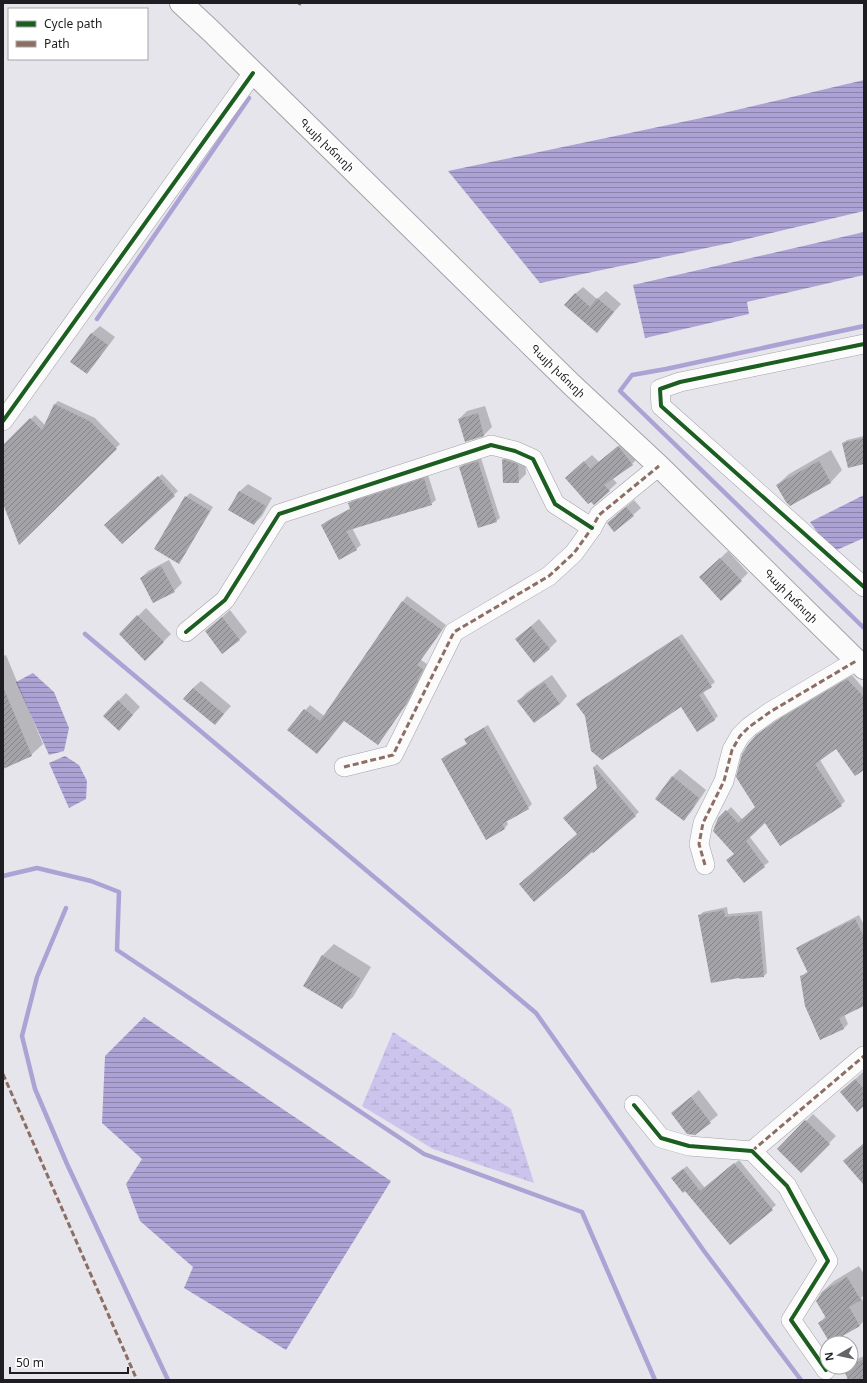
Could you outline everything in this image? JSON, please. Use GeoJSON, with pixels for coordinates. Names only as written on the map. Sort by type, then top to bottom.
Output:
{"type":"FeatureCollection","features":[{"type":"Feature","properties":{"kind":"main road","name":"Գայի խճուղի"},"geometry":{"type":"LineString","coordinates":[[181,3],[572,385],[659,466],[860,665]]}},
{"type":"Feature","properties":{"kind":"street"},"geometry":{"type":"LineString","coordinates":[[3,421],[254,73]]}},
{"type":"Feature","properties":{"kind":"street"},"geometry":{"type":"LineString","coordinates":[[864,344],[687,380],[660,389],[662,406],[864,588]]}},
{"type":"Feature","properties":{"kind":"street"},"geometry":{"type":"LineString","coordinates":[[186,632],[225,600],[279,514],[491,445],[515,451],[533,459],[555,504],[592,528]]}},
{"type":"Feature","properties":{"kind":"street"},"geometry":{"type":"LineString","coordinates":[[344,767],[393,755],[454,632],[549,576],[574,553],[592,528],[599,515],[659,466]]}},
{"type":"Feature","properties":{"kind":"street"},"geometry":{"type":"LineString","coordinates":[[705,864],[699,844],[703,823],[724,781],[732,750],[740,736],[749,727],[770,712],[860,665]]}},
{"type":"Feature","properties":{"kind":"street"},"geometry":{"type":"LineString","coordinates":[[752,1151],[864,1056]]}},
{"type":"Feature","properties":{"kind":"street"},"geometry":{"type":"LineString","coordinates":[[634,1105],[660,1138],[689,1146],[752,1151],[787,1186],[828,1261],[791,1320],[819,1360]]}},
{"type":"Feature","properties":{"kind":"green space"},"geometry":{"type":"Polygon","coordinates":[[[393,1032],[511,1109],[534,1183],[433,1149],[362,1106],[393,1032]]]}},
{"type":"Feature","properties":{"kind":"shaded area"},"geometry":{"type":"Polygon","coordinates":[[[864,80],[864,211],[730,243],[540,283],[448,171],[706,117],[864,80]]]}},
{"type":"Feature","properties":{"kind":"shaded area"},"geometry":{"type":"Polygon","coordinates":[[[864,232],[864,275],[747,302],[749,314],[645,338],[633,285],[864,232]]]}},
{"type":"Feature","properties":{"kind":"shaded area"},"geometry":{"type":"Polygon","coordinates":[[[864,495],[864,538],[832,552],[810,522],[864,495]]]}},
{"type":"Feature","properties":{"kind":"shaded area"},"geometry":{"type":"Polygon","coordinates":[[[33,673],[54,692],[69,728],[64,751],[49,755],[16,682],[33,673]]]}},
{"type":"Feature","properties":{"kind":"shaded area"},"geometry":{"type":"Polygon","coordinates":[[[65,756],[79,765],[87,781],[86,799],[69,808],[49,763],[65,756]]]}},
{"type":"Feature","properties":{"kind":"shaded area"},"geometry":{"type":"Polygon","coordinates":[[[144,1017],[391,1181],[286,1350],[184,1288],[193,1267],[140,1221],[126,1184],[142,1159],[102,1123],[105,1056],[144,1017]]]}},
{"type":"Feature","properties":{"kind":"building"},"geometry":{"type":"Polygon","coordinates":[[[575,293],[590,307],[597,298],[614,312],[597,333],[564,305],[575,293]]]}},
{"type":"Feature","properties":{"kind":"building"},"geometry":{"type":"Polygon","coordinates":[[[91,333],[108,345],[87,374],[70,362],[91,333]]]}},
{"type":"Feature","properties":{"kind":"building"},"geometry":{"type":"Polygon","coordinates":[[[54,404],[91,422],[117,449],[19,545],[3,504],[3,445],[30,418],[42,430],[54,404]]]}},
{"type":"Feature","properties":{"kind":"building"},"geometry":{"type":"Polygon","coordinates":[[[478,413],[484,436],[465,442],[458,419],[478,413]]]}},
{"type":"Feature","properties":{"kind":"building"},"geometry":{"type":"Polygon","coordinates":[[[864,438],[864,464],[848,468],[842,443],[864,438]]]}},
{"type":"Feature","properties":{"kind":"building"},"geometry":{"type":"Polygon","coordinates":[[[618,446],[633,465],[604,485],[610,491],[594,505],[591,502],[588,504],[565,478],[584,461],[590,469],[618,446]]]}},
{"type":"Feature","properties":{"kind":"building"},"geometry":{"type":"Polygon","coordinates":[[[502,459],[518,464],[519,483],[503,483],[502,459]]]}},
{"type":"Feature","properties":{"kind":"building"},"geometry":{"type":"Polygon","coordinates":[[[478,461],[497,522],[478,528],[459,467],[478,461]]]}},
{"type":"Feature","properties":{"kind":"building"},"geometry":{"type":"Polygon","coordinates":[[[819,461],[831,483],[790,506],[776,485],[819,461]]]}},
{"type":"Feature","properties":{"kind":"building"},"geometry":{"type":"Polygon","coordinates":[[[158,476],[175,496],[122,544],[104,525],[158,476]]]}},
{"type":"Feature","properties":{"kind":"building"},"geometry":{"type":"Polygon","coordinates":[[[424,478],[432,505],[346,531],[357,550],[339,560],[321,525],[350,509],[348,503],[424,478]]]}},
{"type":"Feature","properties":{"kind":"building"},"geometry":{"type":"Polygon","coordinates":[[[239,491],[266,506],[254,525],[228,510],[239,491]]]}},
{"type":"Feature","properties":{"kind":"building"},"geometry":{"type":"Polygon","coordinates":[[[185,496],[210,511],[179,564],[154,549],[185,496]]]}},
{"type":"Feature","properties":{"kind":"building"},"geometry":{"type":"Polygon","coordinates":[[[626,507],[634,516],[614,532],[607,523],[626,507]]]}},
{"type":"Feature","properties":{"kind":"building"},"geometry":{"type":"Polygon","coordinates":[[[720,558],[742,581],[721,601],[699,577],[720,558]]]}},
{"type":"Feature","properties":{"kind":"building"},"geometry":{"type":"Polygon","coordinates":[[[161,566],[175,592],[153,603],[140,578],[161,566]]]}},
{"type":"Feature","properties":{"kind":"building"},"geometry":{"type":"Polygon","coordinates":[[[402,601],[442,630],[417,665],[423,669],[406,704],[378,745],[344,721],[317,754],[287,730],[304,709],[320,721],[402,601]]]}},
{"type":"Feature","properties":{"kind":"building"},"geometry":{"type":"Polygon","coordinates":[[[137,615],[164,642],[145,661],[119,634],[137,615]]]}},
{"type":"Feature","properties":{"kind":"building"},"geometry":{"type":"Polygon","coordinates":[[[222,617],[240,640],[222,654],[205,631],[222,617]]]}},
{"type":"Feature","properties":{"kind":"building"},"geometry":{"type":"Polygon","coordinates":[[[531,626],[550,649],[534,663],[515,639],[531,626]]]}},
{"type":"Feature","properties":{"kind":"building"},"geometry":{"type":"Polygon","coordinates":[[[678,637],[712,687],[699,695],[715,720],[697,732],[681,707],[602,760],[591,751],[585,716],[576,704],[678,637]]]}},
{"type":"Feature","properties":{"kind":"building"},"geometry":{"type":"Polygon","coordinates":[[[847,679],[864,697],[864,770],[855,776],[836,749],[815,764],[842,806],[780,846],[765,823],[746,841],[765,867],[744,883],[726,860],[734,854],[713,831],[718,818],[726,810],[738,823],[755,807],[736,777],[742,754],[756,735],[776,721],[847,679]]]}},
{"type":"Feature","properties":{"kind":"building"},"geometry":{"type":"Polygon","coordinates":[[[544,682],[560,704],[534,723],[517,701],[544,682]]]}},
{"type":"Feature","properties":{"kind":"building"},"geometry":{"type":"Polygon","coordinates":[[[3,687],[32,756],[3,769],[3,687]]]}},
{"type":"Feature","properties":{"kind":"building"},"geometry":{"type":"Polygon","coordinates":[[[193,688],[224,714],[215,725],[183,699],[193,688]]]}},
{"type":"Feature","properties":{"kind":"building"},"geometry":{"type":"Polygon","coordinates":[[[118,700],[133,715],[119,731],[103,716],[118,700]]]}},
{"type":"Feature","properties":{"kind":"building"},"geometry":{"type":"Polygon","coordinates":[[[484,728],[529,809],[502,824],[505,829],[486,840],[441,759],[467,744],[464,739],[484,728]]]}},
{"type":"Feature","properties":{"kind":"building"},"geometry":{"type":"Polygon","coordinates":[[[593,766],[636,816],[534,902],[519,884],[577,834],[563,818],[597,788],[593,766]]]}},
{"type":"Feature","properties":{"kind":"building"},"geometry":{"type":"Polygon","coordinates":[[[672,776],[699,798],[684,821],[655,799],[672,776]]]}},
{"type":"Feature","properties":{"kind":"building"},"geometry":{"type":"Polygon","coordinates":[[[724,910],[725,917],[758,914],[764,977],[739,978],[711,983],[698,915],[724,910]]]}},
{"type":"Feature","properties":{"kind":"building"},"geometry":{"type":"Polygon","coordinates":[[[855,919],[864,937],[864,1006],[839,1018],[844,1029],[820,1040],[805,1006],[800,976],[808,973],[796,948],[855,919]]]}},
{"type":"Feature","properties":{"kind":"building"},"geometry":{"type":"Polygon","coordinates":[[[322,955],[360,978],[342,1009],[303,986],[322,955]]]}},
{"type":"Feature","properties":{"kind":"building"},"geometry":{"type":"Polygon","coordinates":[[[855,1079],[864,1089],[864,1106],[857,1112],[840,1092],[855,1079]]]}},
{"type":"Feature","properties":{"kind":"building"},"geometry":{"type":"Polygon","coordinates":[[[691,1097],[711,1123],[695,1135],[687,1134],[671,1113],[691,1097]]]}},
{"type":"Feature","properties":{"kind":"building"},"geometry":{"type":"Polygon","coordinates":[[[805,1120],[830,1144],[801,1173],[777,1149],[805,1120]]]}},
{"type":"Feature","properties":{"kind":"building"},"geometry":{"type":"Polygon","coordinates":[[[864,1143],[864,1185],[843,1161],[864,1143]]]}},
{"type":"Feature","properties":{"kind":"building"},"geometry":{"type":"Polygon","coordinates":[[[734,1163],[773,1210],[730,1245],[685,1191],[683,1193],[671,1178],[683,1169],[700,1191],[734,1163]]]}},
{"type":"Feature","properties":{"kind":"building"},"geometry":{"type":"Polygon","coordinates":[[[847,1277],[861,1300],[849,1307],[860,1326],[844,1335],[825,1335],[818,1323],[826,1318],[816,1301],[822,1292],[847,1277]]]}},
{"type":"Feature","properties":{"kind":"building"},"geometry":{"type":"Polygon","coordinates":[[[864,1359],[864,1380],[848,1380],[846,1375],[859,1375],[859,1361],[864,1359]]]}},
{"type":"Feature","properties":{"kind":"waterway"},"geometry":{"type":"LineString","coordinates":[[97,319],[249,98]]}},
{"type":"Feature","properties":{"kind":"waterway"},"geometry":{"type":"LineString","coordinates":[[864,326],[632,375],[620,391],[864,628]]}},
{"type":"Feature","properties":{"kind":"waterway"},"geometry":{"type":"LineString","coordinates":[[85,634],[536,1013],[704,1251],[801,1380]]}},
{"type":"Feature","properties":{"kind":"waterway"},"geometry":{"type":"LineString","coordinates":[[3,876],[37,868],[91,881],[119,892],[117,950],[424,1154],[582,1212],[655,1380]]}},
{"type":"Feature","properties":{"kind":"waterway"},"geometry":{"type":"LineString","coordinates":[[66,908],[37,977],[22,1036],[35,1089],[67,1164],[168,1380]]}},
{"type":"Feature","properties":{"kind":"marked path"},"geometry":{"type":"LineString","coordinates":[[344,767],[393,755],[454,632],[549,576],[574,553],[592,528],[599,515],[659,466]]}},
{"type":"Feature","properties":{"kind":"marked path"},"geometry":{"type":"LineString","coordinates":[[705,865],[699,844],[703,823],[724,781],[732,750],[740,736],[749,727],[770,712],[856,661]]}},
{"type":"Feature","properties":{"kind":"marked path"},"geometry":{"type":"LineString","coordinates":[[752,1151],[864,1056]]}},
{"type":"Feature","properties":{"kind":"marked path"},"geometry":{"type":"LineString","coordinates":[[3,1074],[137,1380]]}},
{"type":"Feature","properties":{"kind":"cycle path"},"geometry":{"type":"LineString","coordinates":[[3,421],[253,73]]}},
{"type":"Feature","properties":{"kind":"cycle path"},"geometry":{"type":"LineString","coordinates":[[864,344],[680,382],[660,389],[661,406],[864,587]]}},
{"type":"Feature","properties":{"kind":"cycle path"},"geometry":{"type":"LineString","coordinates":[[186,632],[225,600],[279,514],[491,445],[515,451],[533,459],[555,504],[592,528]]}},
{"type":"Feature","properties":{"kind":"cycle path"},"geometry":{"type":"LineString","coordinates":[[634,1105],[661,1138],[689,1146],[752,1151],[787,1186],[828,1261],[791,1320],[819,1360]]}}]}
